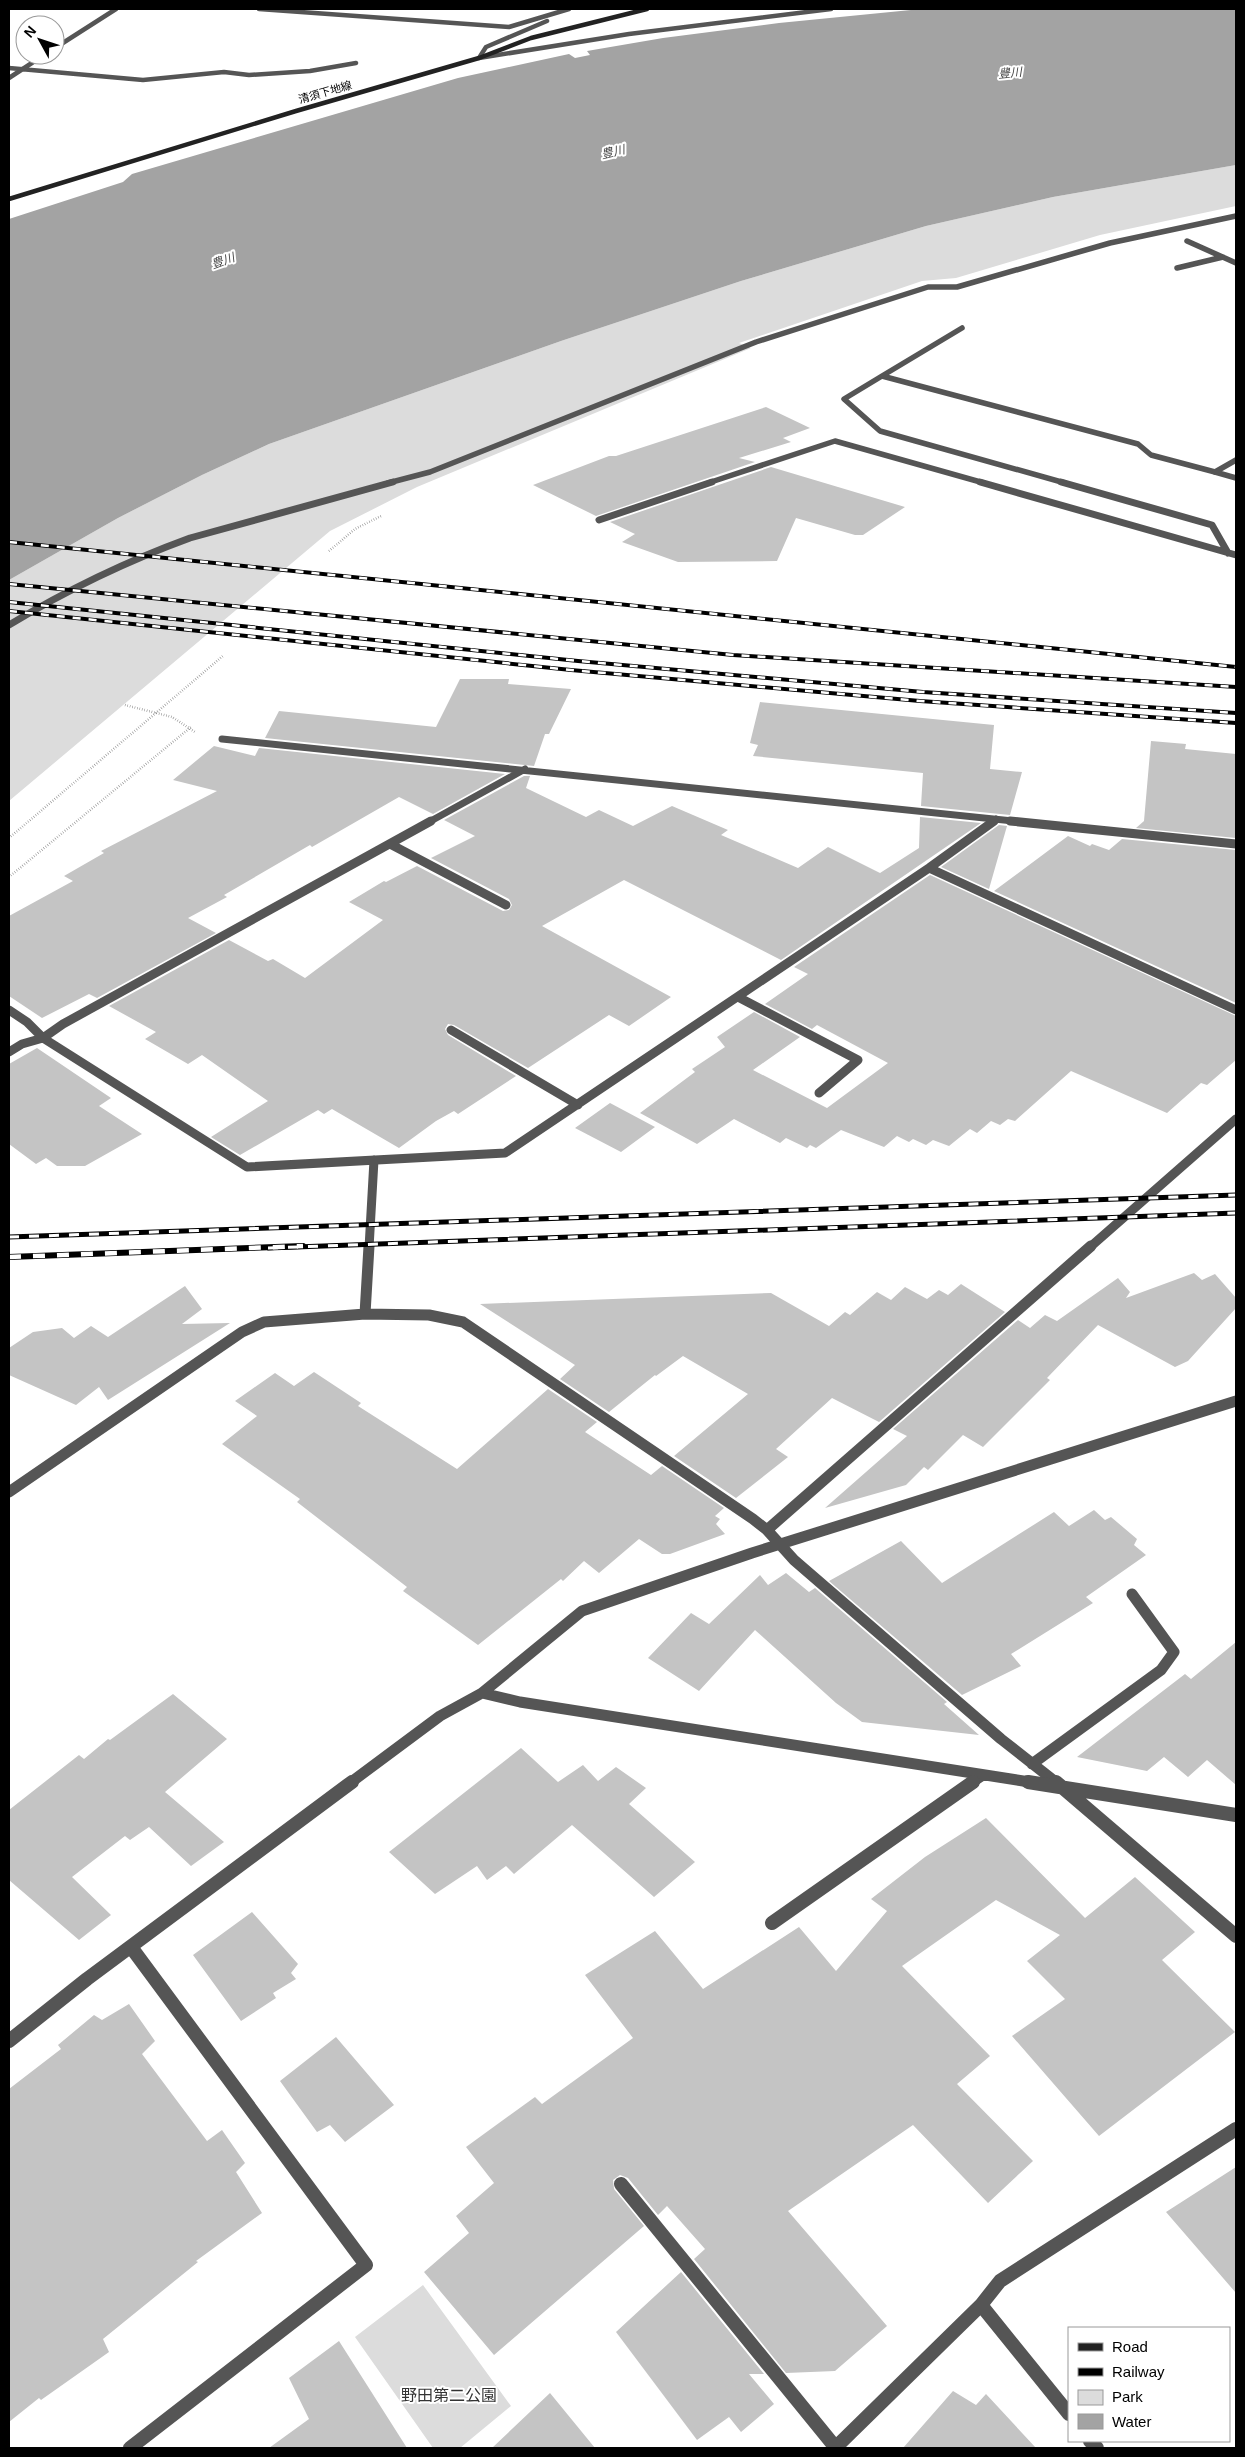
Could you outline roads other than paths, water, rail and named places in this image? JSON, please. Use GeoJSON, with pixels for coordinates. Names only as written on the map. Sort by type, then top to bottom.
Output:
{"type":"FeatureCollection","features":[{"type":"Feature","properties":{"kind":"main road","name":"清須下地線"},"geometry":{"type":"LineString","coordinates":[[9,199],[296,111],[479,58],[531,38],[647,9]]}},
{"type":"Feature","properties":{"kind":"street"},"geometry":{"type":"LineString","coordinates":[[65,42],[116,9]]}},
{"type":"Feature","properties":{"kind":"street"},"geometry":{"type":"LineString","coordinates":[[259,9],[509,27],[570,9],[560,16],[486,47],[479,58]]}},
{"type":"Feature","properties":{"kind":"street"},"geometry":{"type":"LineString","coordinates":[[479,58],[629,34],[831,9]]}},
{"type":"Feature","properties":{"kind":"street"},"geometry":{"type":"LineString","coordinates":[[9,68],[144,80],[224,72],[249,75],[310,71],[356,63]]}},
{"type":"Feature","properties":{"kind":"street"},"geometry":{"type":"LineString","coordinates":[[9,78],[29,65]]}},
{"type":"Feature","properties":{"kind":"street"},"geometry":{"type":"LineString","coordinates":[[9,625],[88,581],[165,547],[190,538],[430,472],[756,342],[928,287],[957,287],[1110,243],[1236,216]]}},
{"type":"Feature","properties":{"kind":"street"},"geometry":{"type":"LineString","coordinates":[[1186,241],[1236,263]]}},
{"type":"Feature","properties":{"kind":"street"},"geometry":{"type":"LineString","coordinates":[[1177,268],[1223,257]]}},
{"type":"Feature","properties":{"kind":"street"},"geometry":{"type":"LineString","coordinates":[[962,328],[844,399],[880,431],[1212,525],[1228,553]]}},
{"type":"Feature","properties":{"kind":"street"},"geometry":{"type":"LineString","coordinates":[[882,376],[1138,444],[1151,455],[1236,478]]}},
{"type":"Feature","properties":{"kind":"street"},"geometry":{"type":"LineString","coordinates":[[599,520],[835,441],[1236,555]]}},
{"type":"Feature","properties":{"kind":"street"},"geometry":{"type":"LineString","coordinates":[[1215,472],[1236,460]]}},
{"type":"Feature","properties":{"kind":"street"},"geometry":{"type":"LineString","coordinates":[[222,739],[1236,844]]}},
{"type":"Feature","properties":{"kind":"street"},"geometry":{"type":"LineString","coordinates":[[9,1052],[42,1038],[63,1024],[525,769]]}},
{"type":"Feature","properties":{"kind":"street"},"geometry":{"type":"LineString","coordinates":[[9,1010],[27,1022],[42,1038],[247,1167],[505,1153],[929,868],[996,819]]}},
{"type":"Feature","properties":{"kind":"street"},"geometry":{"type":"LineString","coordinates":[[390,844],[506,905]]}},
{"type":"Feature","properties":{"kind":"street"},"geometry":{"type":"LineString","coordinates":[[929,868],[1236,1010]]}},
{"type":"Feature","properties":{"kind":"street"},"geometry":{"type":"LineString","coordinates":[[738,997],[858,1060],[819,1093]]}},
{"type":"Feature","properties":{"kind":"street"},"geometry":{"type":"LineString","coordinates":[[451,1030],[578,1105]]}},
{"type":"Feature","properties":{"kind":"street"},"geometry":{"type":"LineString","coordinates":[[767,1530],[1236,1119]]}},
{"type":"Feature","properties":{"kind":"street"},"geometry":{"type":"LineString","coordinates":[[364,1314],[374,1160]]}},
{"type":"Feature","properties":{"kind":"street"},"geometry":{"type":"LineString","coordinates":[[9,1492],[242,1332],[264,1322],[364,1314],[429,1314],[463,1322],[767,1530],[808,1572],[1236,1936]]}},
{"type":"Feature","properties":{"kind":"street"},"geometry":{"type":"LineString","coordinates":[[9,2041],[87,1979],[440,1716],[482,1693],[582,1611],[752,1553],[782,1546],[1236,1402]]}},
{"type":"Feature","properties":{"kind":"street"},"geometry":{"type":"LineString","coordinates":[[1032,1764],[1161,1670],[1174,1652],[1132,1594]]}},
{"type":"Feature","properties":{"kind":"street"},"geometry":{"type":"LineString","coordinates":[[482,1693],[520,1702],[1236,1815]]}},
{"type":"Feature","properties":{"kind":"street"},"geometry":{"type":"LineString","coordinates":[[772,1924],[983,1775]]}},
{"type":"Feature","properties":{"kind":"street"},"geometry":{"type":"LineString","coordinates":[[130,2448],[366,2264],[131,1948]]}},
{"type":"Feature","properties":{"kind":"street"},"geometry":{"type":"LineString","coordinates":[[621,2184],[836,2448],[981,2305],[1000,2281],[1236,2129]]}},
{"type":"Feature","properties":{"kind":"street"},"geometry":{"type":"LineString","coordinates":[[981,2305],[1068,2413]]}},
{"type":"Feature","properties":{"kind":"water","name":"豊川"},"geometry":{"type":"Polygon","coordinates":[[[921,9],[1236,9],[1236,165],[1053,197],[926,226],[741,281],[561,341],[269,444],[202,475],[118,518],[9,580],[9,219],[123,182],[132,174],[458,78],[569,54],[575,58],[590,55],[587,51],[663,38],[779,23],[921,9]]]}},
{"type":"Feature","properties":{"kind":"railway"},"geometry":{"type":"LineString","coordinates":[[9,542],[1236,667]]}},
{"type":"Feature","properties":{"kind":"railway"},"geometry":{"type":"LineString","coordinates":[[9,584],[733,655],[1236,687]]}},
{"type":"Feature","properties":{"kind":"railway"},"geometry":{"type":"LineString","coordinates":[[9,602],[578,661],[923,692],[1236,713]]}},
{"type":"Feature","properties":{"kind":"railway"},"geometry":{"type":"LineString","coordinates":[[9,611],[571,670],[920,701],[1236,723]]}},
{"type":"Feature","properties":{"kind":"railway"},"geometry":{"type":"LineString","coordinates":[[9,1237],[1236,1195]]}},
{"type":"Feature","properties":{"kind":"railway"},"geometry":{"type":"LineString","coordinates":[[268,1248],[1236,1213]]}},
{"type":"Feature","properties":{"kind":"railway"},"geometry":{"type":"LineString","coordinates":[[9,1257],[303,1246]]}},
{"type":"Feature","properties":{"kind":"park label","name":"野田第二公園"},"geometry":{"type":"Point","coordinates":[449,2395]}}]}
